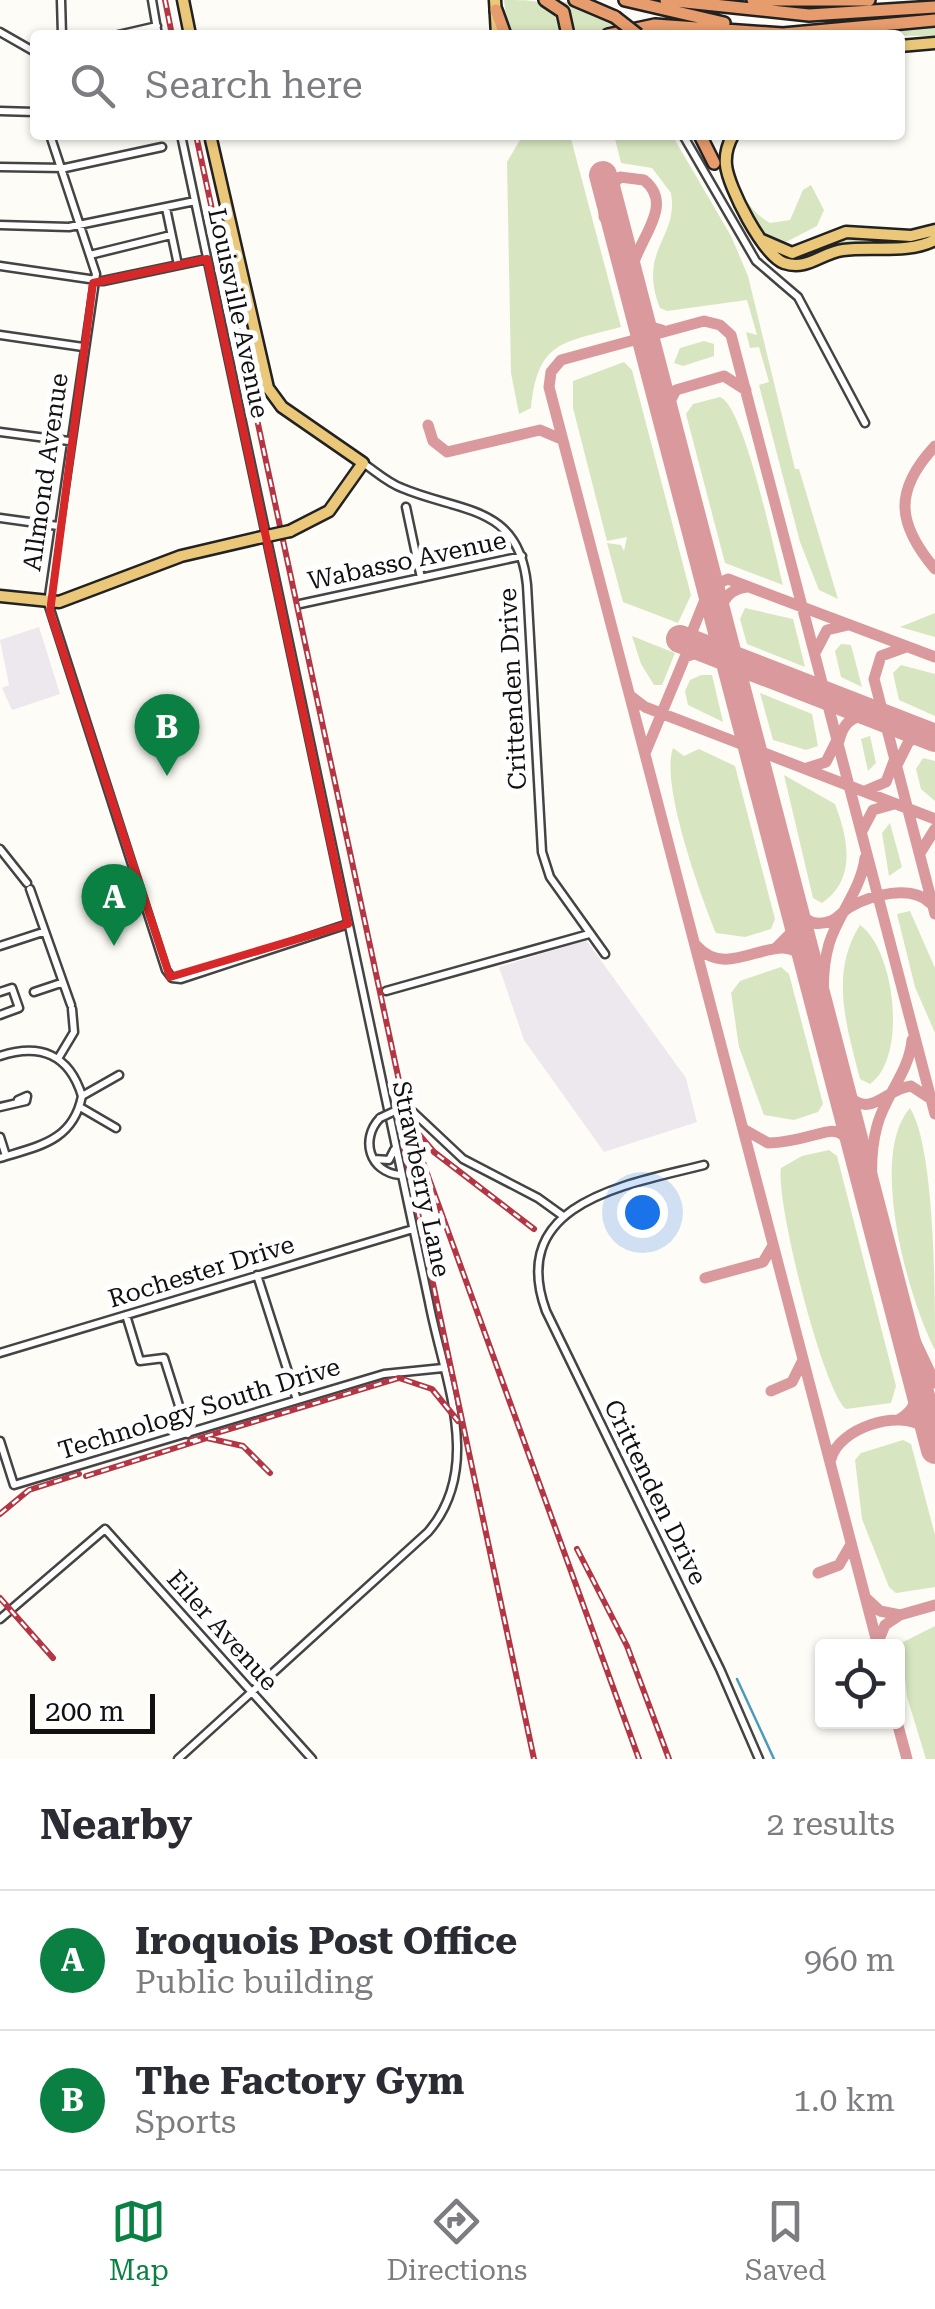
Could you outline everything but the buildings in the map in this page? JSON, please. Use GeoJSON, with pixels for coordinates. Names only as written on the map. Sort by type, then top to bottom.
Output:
{"type":"FeatureCollection","features":[{"type":"Feature","properties":{"kind":"highway"},"geometry":{"type":"LineString","coordinates":[[545,0],[563,12],[567,30]]}},
{"type":"Feature","properties":{"kind":"highway"},"geometry":{"type":"LineString","coordinates":[[575,0],[615,17],[632,30]]}},
{"type":"Feature","properties":{"kind":"highway"},"geometry":{"type":"LineString","coordinates":[[626,0],[762,28],[911,22]]}},
{"type":"Feature","properties":{"kind":"highway"},"geometry":{"type":"LineString","coordinates":[[666,0],[808,15],[935,7]]}},
{"type":"Feature","properties":{"kind":"highway"},"geometry":{"type":"LineString","coordinates":[[754,0],[869,0]]}},
{"type":"Feature","properties":{"kind":"highway"},"geometry":{"type":"LineString","coordinates":[[496,5],[504,30]]}},
{"type":"Feature","properties":{"kind":"highway"},"geometry":{"type":"LineString","coordinates":[[816,30],[935,20]]}},
{"type":"Feature","properties":{"kind":"highway"},"geometry":{"type":"LineString","coordinates":[[632,30],[655,25],[718,30]]}},
{"type":"Feature","properties":{"kind":"highway"},"geometry":{"type":"LineString","coordinates":[[701,140],[714,163]]}},
{"type":"Feature","properties":{"kind":"main road"},"geometry":{"type":"LineString","coordinates":[[183,0],[189,30]]}},
{"type":"Feature","properties":{"kind":"main road"},"geometry":{"type":"LineString","coordinates":[[496,5],[497,30]]}},
{"type":"Feature","properties":{"kind":"main road"},"geometry":{"type":"LineString","coordinates":[[905,46],[935,43]]}},
{"type":"Feature","properties":{"kind":"main road","name":"Crittenden Drive"},"geometry":{"type":"LineString","coordinates":[[211,140],[268,388],[282,406],[362,463]]}},
{"type":"Feature","properties":{"kind":"main road"},"geometry":{"type":"LineString","coordinates":[[730,185],[726,158],[731,140]]}},
{"type":"Feature","properties":{"kind":"main road"},"geometry":{"type":"LineString","coordinates":[[714,163],[774,258],[794,265],[842,250],[923,246],[935,240]]}},
{"type":"Feature","properties":{"kind":"main road"},"geometry":{"type":"LineString","coordinates":[[761,240],[792,252],[846,232],[911,236],[935,230]]}},
{"type":"Feature","properties":{"kind":"main road"},"geometry":{"type":"LineString","coordinates":[[0,596],[48,603],[110,586],[181,556],[290,531],[329,511],[362,463]]}},
{"type":"Feature","properties":{"kind":"street"},"geometry":{"type":"LineString","coordinates":[[61,0],[62,30]]}},
{"type":"Feature","properties":{"kind":"street"},"geometry":{"type":"LineString","coordinates":[[152,0],[158,30]]}},
{"type":"Feature","properties":{"kind":"street"},"geometry":{"type":"LineString","coordinates":[[0,32],[30,49]]}},
{"type":"Feature","properties":{"kind":"street"},"geometry":{"type":"LineString","coordinates":[[0,112],[30,112]]}},
{"type":"Feature","properties":{"kind":"street","name":"Allmond Avenue"},"geometry":{"type":"LineString","coordinates":[[52,140],[95,280],[82,347],[48,603],[168,975],[182,978],[348,924]]}},
{"type":"Feature","properties":{"kind":"street"},"geometry":{"type":"LineString","coordinates":[[0,167],[60,168],[163,147],[180,140]]}},
{"type":"Feature","properties":{"kind":"street","name":"Louisville Avenue"},"geometry":{"type":"LineString","coordinates":[[182,140],[258,498]]}},
{"type":"Feature","properties":{"kind":"street"},"geometry":{"type":"LineString","coordinates":[[686,140],[756,261],[798,297],[865,423]]}},
{"type":"Feature","properties":{"kind":"street"},"geometry":{"type":"LineString","coordinates":[[0,225],[80,226],[195,202]]}},
{"type":"Feature","properties":{"kind":"street"},"geometry":{"type":"LineString","coordinates":[[166,208],[178,265]]}},
{"type":"Feature","properties":{"kind":"street"},"geometry":{"type":"LineString","coordinates":[[90,255],[171,235]]}},
{"type":"Feature","properties":{"kind":"street"},"geometry":{"type":"LineString","coordinates":[[0,266],[95,280],[206,259]]}},
{"type":"Feature","properties":{"kind":"street"},"geometry":{"type":"LineString","coordinates":[[0,335],[82,347]]}},
{"type":"Feature","properties":{"kind":"street"},"geometry":{"type":"LineString","coordinates":[[0,432],[70,441]]}},
{"type":"Feature","properties":{"kind":"street","name":"Crittenden Drive"},"geometry":{"type":"LineString","coordinates":[[362,463],[401,488],[492,518],[512,537],[522,556],[542,852],[550,877],[605,954]]}},
{"type":"Feature","properties":{"kind":"street","name":"Strawberry Lane"},"geometry":{"type":"LineString","coordinates":[[178,1759],[441,1516],[455,1486],[459,1462],[443,1368],[258,498]]}},
{"type":"Feature","properties":{"kind":"street"},"geometry":{"type":"LineString","coordinates":[[406,507],[421,578]]}},
{"type":"Feature","properties":{"kind":"street"},"geometry":{"type":"LineString","coordinates":[[0,518],[58,526]]}},
{"type":"Feature","properties":{"kind":"street","name":"Wabasso Avenue"},"geometry":{"type":"LineString","coordinates":[[300,604],[522,556]]}},
{"type":"Feature","properties":{"kind":"street"},"geometry":{"type":"LineString","coordinates":[[0,849],[29,886],[72,1007],[74,1032],[58,1058]]}},
{"type":"Feature","properties":{"kind":"street"},"geometry":{"type":"LineString","coordinates":[[0,946],[43,932]]}},
{"type":"Feature","properties":{"kind":"street"},"geometry":{"type":"LineString","coordinates":[[386,992],[589,934]]}},
{"type":"Feature","properties":{"kind":"street"},"geometry":{"type":"LineString","coordinates":[[34,992],[61,983]]}},
{"type":"Feature","properties":{"kind":"street"},"geometry":{"type":"LineString","coordinates":[[0,992],[12,988],[20,1008],[0,1015]]}},
{"type":"Feature","properties":{"kind":"street"},"geometry":{"type":"LineString","coordinates":[[0,1056],[31,1048],[58,1058],[70,1070],[82,1096],[70,1127],[55,1140],[3,1157],[0,1137]]}},
{"type":"Feature","properties":{"kind":"street"},"geometry":{"type":"LineString","coordinates":[[82,1096],[119,1075]]}},
{"type":"Feature","properties":{"kind":"street"},"geometry":{"type":"LineString","coordinates":[[0,1106],[18,1100]]}},
{"type":"Feature","properties":{"kind":"street"},"geometry":{"type":"LineString","coordinates":[[80,1107],[116,1128]]}},
{"type":"Feature","properties":{"kind":"street"},"geometry":{"type":"LineString","coordinates":[[400,1175],[384,1171],[372,1159],[370,1134],[380,1118],[394,1111],[412,1112],[463,1158],[563,1216],[583,1199],[604,1190],[704,1165]]}},
{"type":"Feature","properties":{"kind":"street"},"geometry":{"type":"LineString","coordinates":[[372,1159],[389,1160],[394,1149]]}},
{"type":"Feature","properties":{"kind":"street","name":"Crittenden Drive"},"geometry":{"type":"LineString","coordinates":[[563,1216],[544,1253],[541,1297],[759,1759]]}},
{"type":"Feature","properties":{"kind":"street","name":"Rochester Drive"},"geometry":{"type":"LineString","coordinates":[[0,1353],[413,1229]]}},
{"type":"Feature","properties":{"kind":"street"},"geometry":{"type":"LineString","coordinates":[[258,1275],[297,1400]]}},
{"type":"Feature","properties":{"kind":"street"},"geometry":{"type":"LineString","coordinates":[[126,1315],[140,1361],[164,1358],[188,1434]]}},
{"type":"Feature","properties":{"kind":"street","name":"Technology South Drive"},"geometry":{"type":"LineString","coordinates":[[0,1441],[14,1485],[384,1374],[443,1368]]}},
{"type":"Feature","properties":{"kind":"street","name":"Eiler Avenue"},"geometry":{"type":"LineString","coordinates":[[0,1620],[103,1529],[312,1759]]}},
{"type":"Feature","properties":{"kind":"highlighted area"},"geometry":{"type":"Polygon","coordinates":[[[207,259],[348,924],[170,977],[50,612],[93,283],[207,259]]]}},
{"type":"Feature","properties":{"kind":"shaded area"},"geometry":{"type":"Polygon","coordinates":[[[39,627],[60,694],[12,710],[2,688],[9,685],[0,640],[39,627]]]}},
{"type":"Feature","properties":{"kind":"shaded area"},"geometry":{"type":"Polygon","coordinates":[[[586,940],[686,1078],[697,1122],[604,1152],[524,1040],[499,967],[586,940]]]}},
{"type":"Feature","properties":{"kind":"green space"},"geometry":{"type":"Polygon","coordinates":[[[504,0],[544,4],[562,30],[507,30],[504,0]]]}},
{"type":"Feature","properties":{"kind":"green space"},"geometry":{"type":"Polygon","coordinates":[[[554,0],[589,7],[623,26],[612,30],[568,30],[554,0]]]}},
{"type":"Feature","properties":{"kind":"green space"},"geometry":{"type":"Polygon","coordinates":[[[935,26],[935,36],[905,36],[905,30],[886,30],[935,26]]]}},
{"type":"Feature","properties":{"kind":"green space"},"geometry":{"type":"Polygon","coordinates":[[[520,140],[571,140],[621,327],[556,348],[540,369],[531,408],[519,414],[511,373],[507,162],[520,140]]]}},
{"type":"Feature","properties":{"kind":"green space"},"geometry":{"type":"Polygon","coordinates":[[[615,140],[675,140],[731,236],[748,276],[795,469],[799,469],[838,599],[819,590],[800,542],[759,385],[769,382],[759,347],[750,348],[746,332],[757,335],[747,300],[667,311],[660,308],[653,272],[672,209],[671,193],[652,168],[621,163],[615,140]]]}},
{"type":"Feature","properties":{"kind":"green space"},"geometry":{"type":"Polygon","coordinates":[[[737,140],[733,159],[738,184],[760,216],[770,223],[790,220],[803,190],[811,185],[824,210],[817,226],[786,242],[766,235],[738,186],[733,172],[731,159],[737,140]]]}},
{"type":"Feature","properties":{"kind":"green space"},"geometry":{"type":"Polygon","coordinates":[[[852,235],[897,244],[788,262],[780,254],[797,256],[852,235]]]}},
{"type":"Feature","properties":{"kind":"green space"},"geometry":{"type":"Polygon","coordinates":[[[704,341],[714,344],[714,356],[683,366],[674,363],[680,348],[704,341]]]}},
{"type":"Feature","properties":{"kind":"green space"},"geometry":{"type":"Polygon","coordinates":[[[624,362],[632,370],[691,595],[678,623],[623,602],[607,543],[621,545],[624,551],[627,537],[607,541],[573,408],[573,381],[624,362]]]}},
{"type":"Feature","properties":{"kind":"green space"},"geometry":{"type":"Polygon","coordinates":[[[720,397],[739,425],[783,585],[725,563],[686,414],[693,404],[720,397]]]}},
{"type":"Feature","properties":{"kind":"green space"},"geometry":{"type":"Polygon","coordinates":[[[745,608],[793,619],[805,667],[747,644],[740,619],[745,608]]]}},
{"type":"Feature","properties":{"kind":"green space"},"geometry":{"type":"Polygon","coordinates":[[[935,613],[935,637],[900,627],[935,613]]]}},
{"type":"Feature","properties":{"kind":"green space"},"geometry":{"type":"Polygon","coordinates":[[[632,636],[675,653],[662,685],[654,685],[641,664],[632,636]]]}},
{"type":"Feature","properties":{"kind":"green space"},"geometry":{"type":"Polygon","coordinates":[[[841,644],[851,645],[862,687],[841,677],[835,651],[841,644]]]}},
{"type":"Feature","properties":{"kind":"green space"},"geometry":{"type":"Polygon","coordinates":[[[901,665],[935,674],[935,716],[899,700],[893,673],[901,665]]]}},
{"type":"Feature","properties":{"kind":"green space"},"geometry":{"type":"Polygon","coordinates":[[[712,675],[723,722],[688,705],[685,691],[690,680],[712,675]]]}},
{"type":"Feature","properties":{"kind":"green space"},"geometry":{"type":"Polygon","coordinates":[[[760,693],[812,714],[818,746],[806,750],[773,740],[760,693]]]}},
{"type":"Feature","properties":{"kind":"green space"},"geometry":{"type":"Polygon","coordinates":[[[870,736],[876,763],[868,771],[861,739],[870,736]]]}},
{"type":"Feature","properties":{"kind":"green space"},"geometry":{"type":"Polygon","coordinates":[[[673,748],[684,756],[699,749],[735,766],[775,919],[771,929],[745,937],[716,933],[677,813],[670,765],[673,748]]]}},
{"type":"Feature","properties":{"kind":"green space"},"geometry":{"type":"Polygon","coordinates":[[[923,758],[935,761],[935,801],[921,789],[916,769],[923,758]]]}},
{"type":"Feature","properties":{"kind":"green space"},"geometry":{"type":"Polygon","coordinates":[[[784,775],[835,804],[840,817],[846,844],[845,870],[841,882],[822,903],[813,898],[784,775]]]}},
{"type":"Feature","properties":{"kind":"green space"},"geometry":{"type":"Polygon","coordinates":[[[890,823],[902,867],[889,876],[882,833],[890,823]]]}},
{"type":"Feature","properties":{"kind":"green space"},"geometry":{"type":"Polygon","coordinates":[[[910,911],[935,968],[935,1033],[915,987],[897,914],[910,911]]]}},
{"type":"Feature","properties":{"kind":"green space"},"geometry":{"type":"Polygon","coordinates":[[[860,925],[882,957],[892,1004],[889,1051],[882,1070],[870,1084],[860,1079],[844,1001],[845,962],[860,925]]]}},
{"type":"Feature","properties":{"kind":"green space"},"geometry":{"type":"Polygon","coordinates":[[[781,967],[789,974],[823,1104],[818,1112],[794,1120],[764,1115],[739,1047],[731,993],[740,981],[781,967]]]}},
{"type":"Feature","properties":{"kind":"green space"},"geometry":{"type":"Polygon","coordinates":[[[910,1108],[918,1128],[929,1187],[935,1350],[904,1263],[892,1192],[892,1159],[898,1130],[910,1108]]]}},
{"type":"Feature","properties":{"kind":"green space"},"geometry":{"type":"Polygon","coordinates":[[[829,1150],[837,1156],[896,1386],[891,1403],[846,1409],[836,1395],[793,1254],[781,1168],[802,1156],[829,1150]]]}},
{"type":"Feature","properties":{"kind":"green space"},"geometry":{"type":"Polygon","coordinates":[[[903,1440],[911,1444],[935,1535],[935,1587],[896,1593],[889,1587],[862,1519],[855,1460],[861,1453],[903,1440]]]}},
{"type":"Feature","properties":{"kind":"green space"},"geometry":{"type":"Polygon","coordinates":[[[935,1626],[935,1759],[926,1759],[907,1697],[905,1641],[935,1626]]]}},
{"type":"Feature","properties":{"kind":"waterway"},"geometry":{"type":"LineString","coordinates":[[737,1679],[774,1759]]}},
{"type":"Feature","properties":{"kind":"taxiway"},"geometry":{"type":"LineString","coordinates":[[617,229],[604,217],[604,193],[620,177],[644,180],[654,191],[656,203],[636,257],[631,284]]}},
{"type":"Feature","properties":{"kind":"taxiway"},"geometry":{"type":"LineString","coordinates":[[638,312],[651,327],[662,330]]}},
{"type":"Feature","properties":{"kind":"taxiway"},"geometry":{"type":"LineString","coordinates":[[876,1639],[549,387],[551,372],[561,360],[704,321],[720,325],[731,335],[935,1114]]}},
{"type":"Feature","properties":{"kind":"taxiway"},"geometry":{"type":"LineString","coordinates":[[676,455],[666,409],[676,390],[724,376],[746,390]]}},
{"type":"Feature","properties":{"kind":"taxiway"},"geometry":{"type":"LineString","coordinates":[[428,425],[433,441],[447,452],[540,430],[561,439]]}},
{"type":"Feature","properties":{"kind":"taxiway"},"geometry":{"type":"LineString","coordinates":[[935,446],[912,478],[905,508],[913,537],[935,569]]}},
{"type":"Feature","properties":{"kind":"taxiway"},"geometry":{"type":"LineString","coordinates":[[688,642],[710,587],[728,579],[935,657]]}},
{"type":"Feature","properties":{"kind":"taxiway"},"geometry":{"type":"LineString","coordinates":[[727,648],[721,619],[724,602],[728,595],[747,587]]}},
{"type":"Feature","properties":{"kind":"taxiway"},"geometry":{"type":"LineString","coordinates":[[816,651],[827,630],[848,625]]}},
{"type":"Feature","properties":{"kind":"taxiway"},"geometry":{"type":"LineString","coordinates":[[906,647],[881,656],[874,679],[935,914]]}},
{"type":"Feature","properties":{"kind":"taxiway"},"geometry":{"type":"LineString","coordinates":[[646,751],[685,657],[704,650],[745,666]]}},
{"type":"Feature","properties":{"kind":"taxiway"},"geometry":{"type":"LineString","coordinates":[[826,689],[833,697],[870,712]]}},
{"type":"Feature","properties":{"kind":"taxiway"},"geometry":{"type":"LineString","coordinates":[[632,697],[645,707],[935,819]]}},
{"type":"Feature","properties":{"kind":"taxiway"},"geometry":{"type":"LineString","coordinates":[[839,741],[850,720],[859,717],[878,718],[910,730]]}},
{"type":"Feature","properties":{"kind":"taxiway"},"geometry":{"type":"LineString","coordinates":[[897,765],[909,741],[935,739]]}},
{"type":"Feature","properties":{"kind":"taxiway"},"geometry":{"type":"LineString","coordinates":[[807,768],[826,762],[837,740]]}},
{"type":"Feature","properties":{"kind":"taxiway"},"geometry":{"type":"LineString","coordinates":[[865,791],[886,782],[894,761]]}},
{"type":"Feature","properties":{"kind":"taxiway"},"geometry":{"type":"LineString","coordinates":[[862,831],[873,810],[894,804]]}},
{"type":"Feature","properties":{"kind":"taxiway"},"geometry":{"type":"LineString","coordinates":[[920,853],[935,829]]}},
{"type":"Feature","properties":{"kind":"taxiway"},"geometry":{"type":"LineString","coordinates":[[856,1143],[830,1044],[823,993],[829,944],[859,881],[865,858]]}},
{"type":"Feature","properties":{"kind":"taxiway"},"geometry":{"type":"LineString","coordinates":[[783,864],[796,906],[809,921],[819,924],[880,895],[913,894],[930,903]]}},
{"type":"Feature","properties":{"kind":"taxiway"},"geometry":{"type":"LineString","coordinates":[[776,948],[794,930],[792,906]]}},
{"type":"Feature","properties":{"kind":"taxiway"},"geometry":{"type":"LineString","coordinates":[[697,946],[710,956],[724,959],[782,948],[795,951],[808,965],[818,1006]]}},
{"type":"Feature","properties":{"kind":"taxiway"},"geometry":{"type":"LineString","coordinates":[[903,1324],[883,1251],[872,1175],[877,1126],[906,1063],[912,1040]]}},
{"type":"Feature","properties":{"kind":"taxiway"},"geometry":{"type":"LineString","coordinates":[[845,1093],[854,1101],[870,1104],[911,1086],[931,1099]]}},
{"type":"Feature","properties":{"kind":"taxiway"},"geometry":{"type":"LineString","coordinates":[[745,1130],[768,1143],[833,1131],[842,1134],[858,1160],[866,1188]]}},
{"type":"Feature","properties":{"kind":"taxiway"},"geometry":{"type":"LineString","coordinates":[[705,1278],[763,1262],[772,1247]]}},
{"type":"Feature","properties":{"kind":"taxiway"},"geometry":{"type":"LineString","coordinates":[[904,1317],[935,1383]]}},
{"type":"Feature","properties":{"kind":"taxiway"},"geometry":{"type":"LineString","coordinates":[[898,1420],[916,1398],[916,1379],[908,1350]]}},
{"type":"Feature","properties":{"kind":"taxiway"},"geometry":{"type":"LineString","coordinates":[[771,1391],[792,1382],[802,1362]]}},
{"type":"Feature","properties":{"kind":"taxiway"},"geometry":{"type":"LineString","coordinates":[[922,1395],[932,1434]]}},
{"type":"Feature","properties":{"kind":"taxiway"},"geometry":{"type":"LineString","coordinates":[[831,1459],[845,1438],[857,1431],[900,1420],[924,1427],[935,1454]]}},
{"type":"Feature","properties":{"kind":"taxiway"},"geometry":{"type":"LineString","coordinates":[[818,1573],[839,1565],[850,1546]]}},
{"type":"Feature","properties":{"kind":"taxiway"},"geometry":{"type":"LineString","coordinates":[[866,1598],[880,1611],[900,1615],[885,1625],[879,1639]]}},
{"type":"Feature","properties":{"kind":"taxiway"},"geometry":{"type":"LineString","coordinates":[[900,1615],[935,1605]]}},
{"type":"Feature","properties":{"kind":"taxiway"},"geometry":{"type":"LineString","coordinates":[[899,1729],[907,1759]]}},
{"type":"Feature","properties":{"kind":"runway"},"geometry":{"type":"LineString","coordinates":[[603,175],[935,1450]]}},
{"type":"Feature","properties":{"kind":"runway"},"geometry":{"type":"LineString","coordinates":[[680,639],[935,738]]}},
{"type":"Feature","properties":{"kind":"railway"},"geometry":{"type":"LineString","coordinates":[[165,0],[171,30]]}},
{"type":"Feature","properties":{"kind":"railway"},"geometry":{"type":"LineString","coordinates":[[197,140],[407,1118],[639,1759]]}},
{"type":"Feature","properties":{"kind":"railway"},"geometry":{"type":"LineString","coordinates":[[416,1131],[434,1152],[534,1229]]}},
{"type":"Feature","properties":{"kind":"railway"},"geometry":{"type":"LineString","coordinates":[[404,1147],[534,1759]]}},
{"type":"Feature","properties":{"kind":"railway"},"geometry":{"type":"LineString","coordinates":[[190,1441],[399,1378],[432,1389],[458,1421]]}},
{"type":"Feature","properties":{"kind":"railway"},"geometry":{"type":"LineString","coordinates":[[86,1476],[207,1438],[243,1446],[270,1473]]}},
{"type":"Feature","properties":{"kind":"railway"},"geometry":{"type":"LineString","coordinates":[[0,1514],[29,1490],[79,1474]]}},
{"type":"Feature","properties":{"kind":"railway"},"geometry":{"type":"LineString","coordinates":[[577,1549],[627,1646],[669,1759]]}},
{"type":"Feature","properties":{"kind":"railway"},"geometry":{"type":"LineString","coordinates":[[0,1598],[53,1658]]}},
{"type":"Feature","properties":{"kind":"place","name":"The Factory Gym"},"geometry":{"type":"Point","coordinates":[167,776]}},
{"type":"Feature","properties":{"kind":"place","name":"Iroquois Post Office"},"geometry":{"type":"Point","coordinates":[114,946]}}]}
